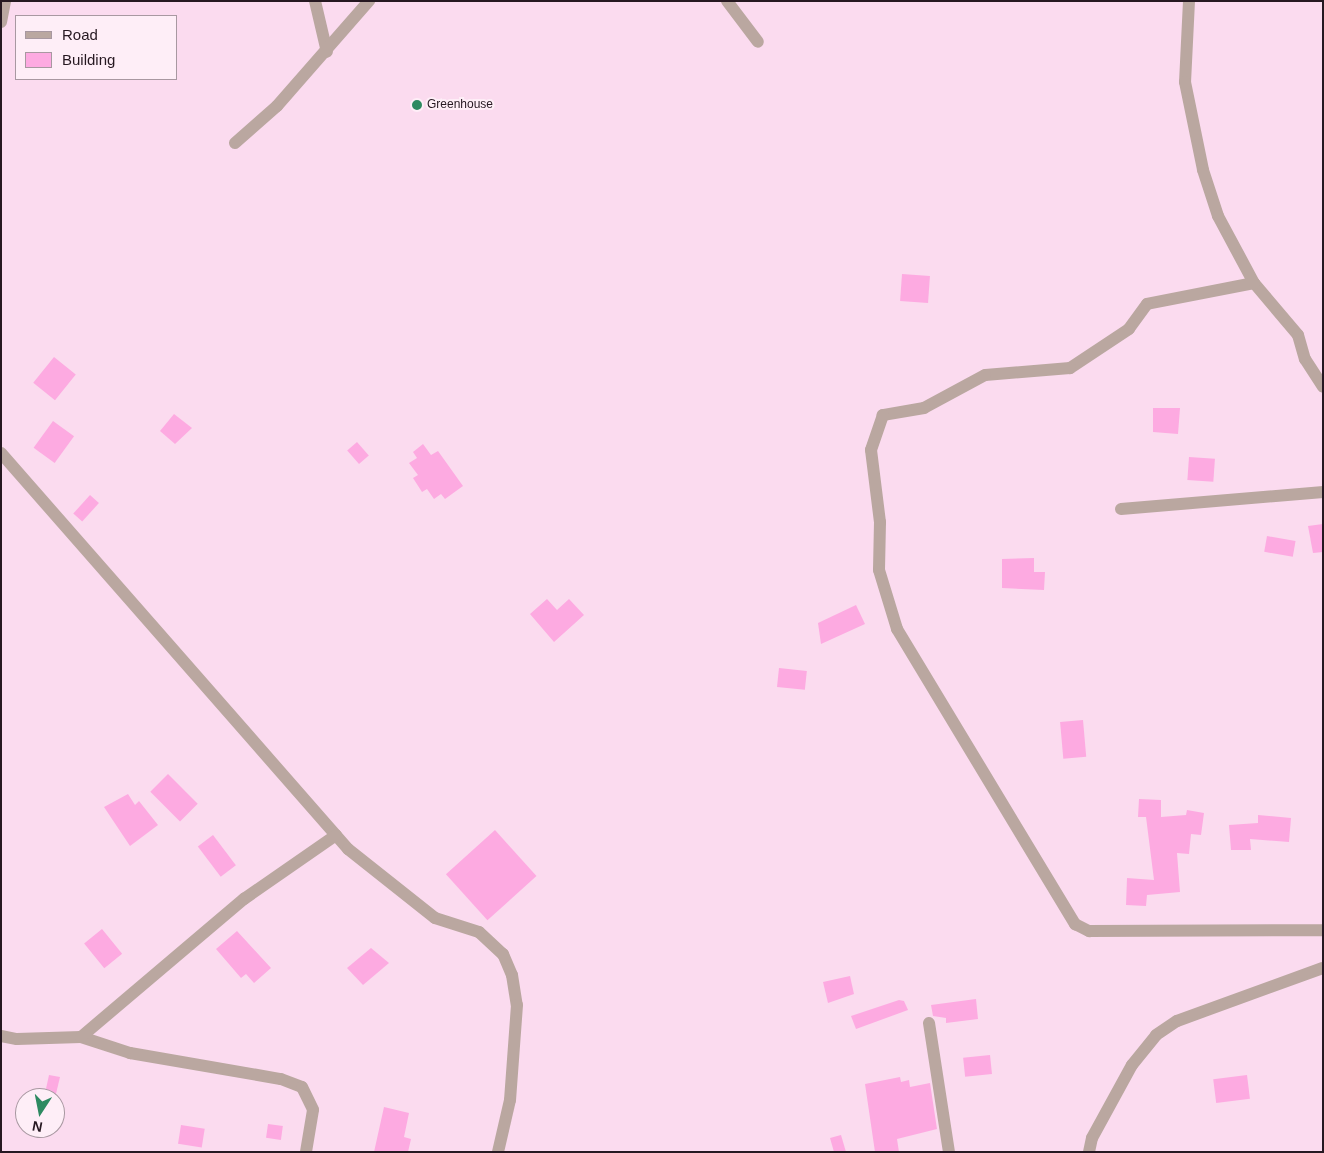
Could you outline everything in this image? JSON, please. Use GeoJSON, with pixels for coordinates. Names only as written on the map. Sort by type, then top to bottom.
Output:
{"type":"FeatureCollection","features":[{"type":"Feature","properties":{"kind":"street"},"geometry":{"type":"LineString","coordinates":[[1,22],[5,1]]}},
{"type":"Feature","properties":{"kind":"street"},"geometry":{"type":"LineString","coordinates":[[315,1],[326,52]]}},
{"type":"Feature","properties":{"kind":"street"},"geometry":{"type":"LineString","coordinates":[[235,143],[277,106],[326,52],[368,1]]}},
{"type":"Feature","properties":{"kind":"street"},"geometry":{"type":"LineString","coordinates":[[727,1],[758,42]]}},
{"type":"Feature","properties":{"kind":"street"},"geometry":{"type":"LineString","coordinates":[[1189,1],[1185,82],[1203,170],[1218,216],[1254,282],[1298,335],[1305,358],[1323,387]]}},
{"type":"Feature","properties":{"kind":"street"},"geometry":{"type":"LineString","coordinates":[[1254,282],[1147,304],[1129,329],[1070,368],[985,375],[924,408],[883,416],[871,450],[880,522],[879,570],[893,620],[906,646],[1075,924],[1089,931],[1323,930]]}},
{"type":"Feature","properties":{"kind":"street"},"geometry":{"type":"LineString","coordinates":[[1,453],[348,849],[435,918],[478,932],[503,954],[512,975],[517,1005],[510,1100],[498,1152]]}},
{"type":"Feature","properties":{"kind":"street"},"geometry":{"type":"LineString","coordinates":[[1121,509],[1323,492]]}},
{"type":"Feature","properties":{"kind":"street"},"geometry":{"type":"LineString","coordinates":[[81,1036],[244,899],[336,835]]}},
{"type":"Feature","properties":{"kind":"street"},"geometry":{"type":"LineString","coordinates":[[1089,1152],[1092,1138],[1132,1065],[1156,1035],[1177,1021],[1323,968]]}},
{"type":"Feature","properties":{"kind":"street"},"geometry":{"type":"LineString","coordinates":[[929,1023],[950,1152]]}},
{"type":"Feature","properties":{"kind":"street"},"geometry":{"type":"LineString","coordinates":[[1,1036],[81,1036],[130,1053],[281,1079],[302,1087],[312,1110],[306,1152]]}},
{"type":"Feature","properties":{"kind":"building"},"geometry":{"type":"Polygon","coordinates":[[[902,274],[930,276],[928,303],[900,301],[902,274]]]}},
{"type":"Feature","properties":{"kind":"building"},"geometry":{"type":"Polygon","coordinates":[[[54,357],[76,375],[55,400],[33,383],[54,357]]]}},
{"type":"Feature","properties":{"kind":"building"},"geometry":{"type":"Polygon","coordinates":[[[1153,408],[1180,408],[1178,434],[1153,432],[1153,408]]]}},
{"type":"Feature","properties":{"kind":"building"},"geometry":{"type":"Polygon","coordinates":[[[174,414],[192,428],[175,444],[160,431],[174,414]]]}},
{"type":"Feature","properties":{"kind":"building"},"geometry":{"type":"Polygon","coordinates":[[[53,421],[74,436],[55,463],[34,448],[53,421]]]}},
{"type":"Feature","properties":{"kind":"building"},"geometry":{"type":"Polygon","coordinates":[[[357,442],[369,456],[359,464],[347,451],[357,442]]]}},
{"type":"Feature","properties":{"kind":"building"},"geometry":{"type":"Polygon","coordinates":[[[423,444],[431,455],[438,451],[463,486],[445,499],[441,494],[434,499],[427,489],[422,492],[413,478],[418,475],[409,463],[417,458],[413,452],[423,444]]]}},
{"type":"Feature","properties":{"kind":"building"},"geometry":{"type":"Polygon","coordinates":[[[1189,457],[1215,459],[1213,482],[1187,480],[1189,457]]]}},
{"type":"Feature","properties":{"kind":"building"},"geometry":{"type":"Polygon","coordinates":[[[90,495],[99,503],[82,522],[73,514],[90,495]]]}},
{"type":"Feature","properties":{"kind":"building"},"geometry":{"type":"Polygon","coordinates":[[[1323,524],[1323,552],[1313,553],[1308,526],[1323,524]]]}},
{"type":"Feature","properties":{"kind":"building"},"geometry":{"type":"Polygon","coordinates":[[[1267,536],[1296,541],[1293,557],[1264,552],[1267,536]]]}},
{"type":"Feature","properties":{"kind":"building"},"geometry":{"type":"Polygon","coordinates":[[[1034,558],[1034,572],[1045,572],[1044,590],[1002,588],[1002,559],[1034,558]]]}},
{"type":"Feature","properties":{"kind":"building"},"geometry":{"type":"Polygon","coordinates":[[[547,599],[557,610],[569,599],[584,615],[554,642],[530,614],[547,599]]]}},
{"type":"Feature","properties":{"kind":"building"},"geometry":{"type":"Polygon","coordinates":[[[856,605],[865,624],[821,644],[818,623],[856,605]]]}},
{"type":"Feature","properties":{"kind":"building"},"geometry":{"type":"Polygon","coordinates":[[[779,668],[807,671],[805,690],[777,687],[779,668]]]}},
{"type":"Feature","properties":{"kind":"building"},"geometry":{"type":"Polygon","coordinates":[[[1083,720],[1086,757],[1063,759],[1060,722],[1083,720]]]}},
{"type":"Feature","properties":{"kind":"building"},"geometry":{"type":"Polygon","coordinates":[[[168,774],[198,804],[180,821],[150,792],[168,774]]]}},
{"type":"Feature","properties":{"kind":"building"},"geometry":{"type":"Polygon","coordinates":[[[128,794],[135,805],[139,801],[158,825],[130,846],[104,807],[128,794]]]}},
{"type":"Feature","properties":{"kind":"building"},"geometry":{"type":"Polygon","coordinates":[[[1139,799],[1161,800],[1161,817],[1186,815],[1187,810],[1204,813],[1201,835],[1191,834],[1189,854],[1177,853],[1180,892],[1147,895],[1146,906],[1126,905],[1127,878],[1154,880],[1146,817],[1138,817],[1139,799]]]}},
{"type":"Feature","properties":{"kind":"building"},"geometry":{"type":"Polygon","coordinates":[[[1258,815],[1291,818],[1289,842],[1250,839],[1251,850],[1231,850],[1229,825],[1258,823],[1258,815]]]}},
{"type":"Feature","properties":{"kind":"building"},"geometry":{"type":"Polygon","coordinates":[[[495,830],[536,876],[487,920],[446,874],[495,830]]]}},
{"type":"Feature","properties":{"kind":"building"},"geometry":{"type":"Polygon","coordinates":[[[213,835],[236,865],[221,877],[198,846],[213,835]]]}},
{"type":"Feature","properties":{"kind":"building"},"geometry":{"type":"Polygon","coordinates":[[[102,929],[122,954],[104,968],[84,943],[102,929]]]}},
{"type":"Feature","properties":{"kind":"building"},"geometry":{"type":"Polygon","coordinates":[[[237,931],[271,968],[254,983],[246,974],[241,978],[216,949],[237,931]]]}},
{"type":"Feature","properties":{"kind":"building"},"geometry":{"type":"Polygon","coordinates":[[[371,948],[389,963],[363,985],[347,968],[371,948]]]}},
{"type":"Feature","properties":{"kind":"building"},"geometry":{"type":"Polygon","coordinates":[[[850,976],[854,994],[828,1003],[823,982],[850,976]]]}},
{"type":"Feature","properties":{"kind":"building"},"geometry":{"type":"Polygon","coordinates":[[[976,999],[978,1019],[946,1023],[946,1018],[933,1016],[931,1005],[976,999]]]}},
{"type":"Feature","properties":{"kind":"building"},"geometry":{"type":"Polygon","coordinates":[[[899,1000],[904,1001],[908,1010],[856,1029],[851,1016],[899,1000]]]}},
{"type":"Feature","properties":{"kind":"building"},"geometry":{"type":"Polygon","coordinates":[[[990,1055],[992,1074],[965,1077],[963,1058],[990,1055]]]}},
{"type":"Feature","properties":{"kind":"building"},"geometry":{"type":"Polygon","coordinates":[[[49,1075],[60,1077],[57,1088],[46,1088],[49,1075]]]}},
{"type":"Feature","properties":{"kind":"building"},"geometry":{"type":"Polygon","coordinates":[[[1247,1075],[1250,1099],[1216,1103],[1213,1079],[1247,1075]]]}},
{"type":"Feature","properties":{"kind":"building"},"geometry":{"type":"Polygon","coordinates":[[[900,1077],[901,1082],[909,1080],[910,1087],[930,1083],[937,1129],[897,1139],[899,1152],[875,1152],[865,1084],[900,1077]]]}},
{"type":"Feature","properties":{"kind":"building"},"geometry":{"type":"Polygon","coordinates":[[[384,1107],[409,1113],[404,1137],[411,1139],[408,1152],[374,1152],[384,1107]]]}},
{"type":"Feature","properties":{"kind":"building"},"geometry":{"type":"Polygon","coordinates":[[[268,1124],[283,1126],[281,1140],[266,1138],[268,1124]]]}},
{"type":"Feature","properties":{"kind":"building"},"geometry":{"type":"Polygon","coordinates":[[[181,1125],[205,1129],[202,1148],[178,1144],[181,1125]]]}},
{"type":"Feature","properties":{"kind":"building"},"geometry":{"type":"Polygon","coordinates":[[[841,1135],[846,1152],[834,1152],[830,1138],[841,1135]]]}},
{"type":"Feature","properties":{"kind":"place","name":"Greenhouse"},"geometry":{"type":"Point","coordinates":[417,105]}}]}
